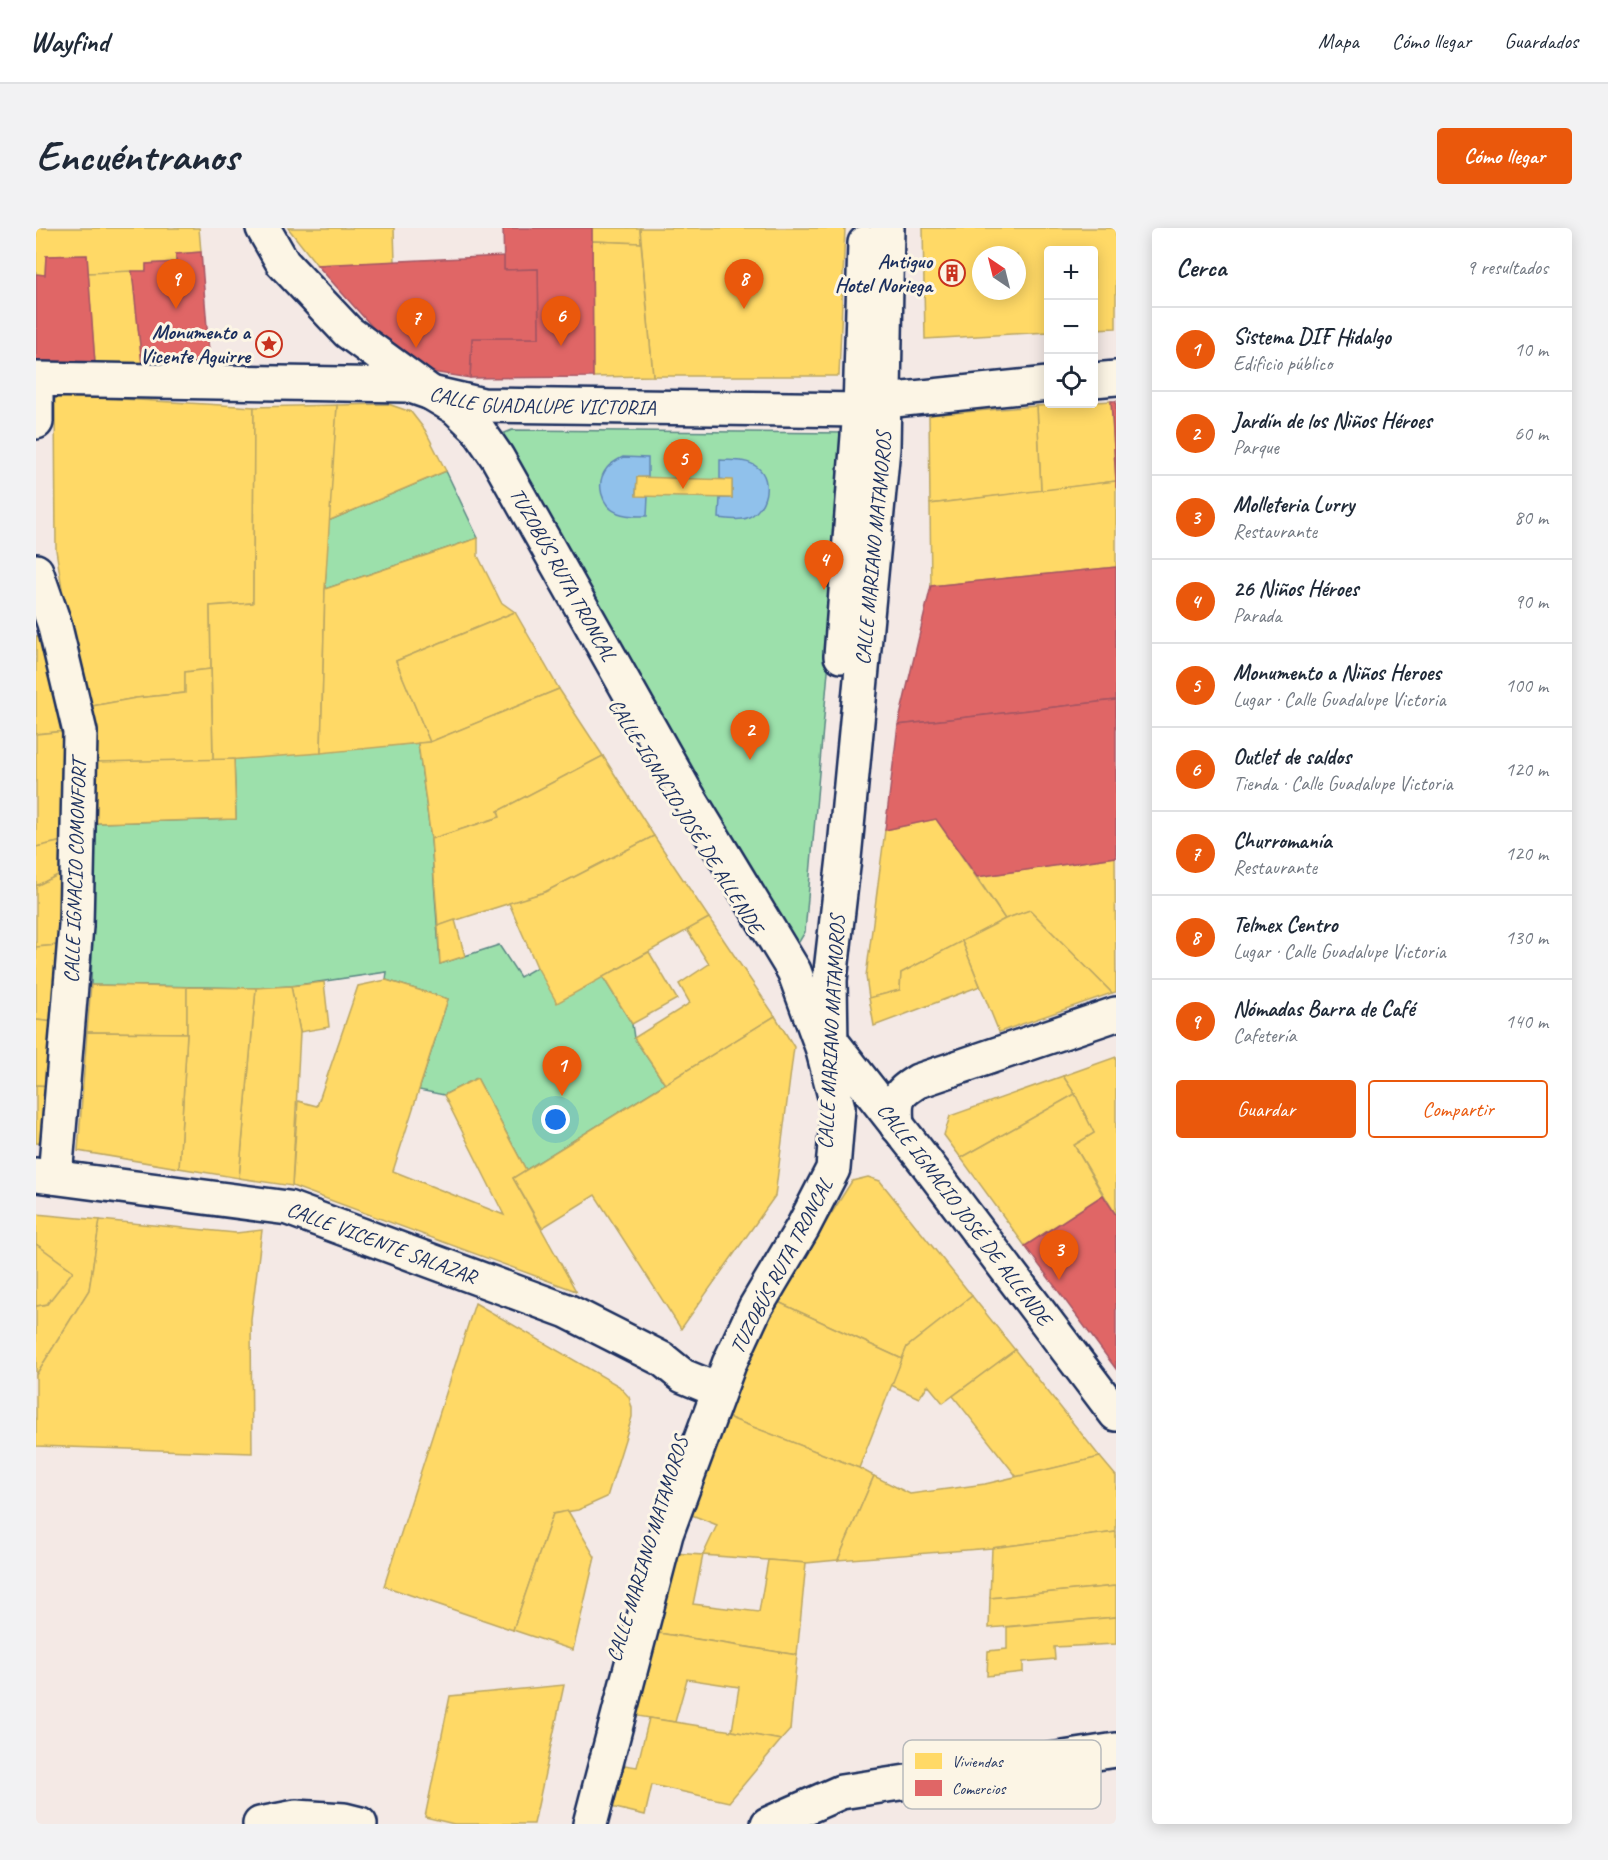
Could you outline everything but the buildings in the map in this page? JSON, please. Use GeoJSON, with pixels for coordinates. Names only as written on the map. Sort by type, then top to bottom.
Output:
{"type":"FeatureCollection","features":[{"type":"Feature","properties":{"kind":"street","name":"CALLE IGNACIO JOSÉ DE ALLENDE"},"geometry":{"type":"LineString","coordinates":[[255,228],[277,268],[344,338],[420,389],[453,424],[590,662],[671,795],[832,1043],[1116,1414]]}},
{"type":"Feature","properties":{"kind":"street"},"geometry":{"type":"LineString","coordinates":[[263,228],[283,263],[348,332],[420,389]]}},
{"type":"Feature","properties":{"kind":"street","name":"TUZOBÚS RUTA TRONCAL"},"geometry":{"type":"LineString","coordinates":[[588,1821],[673,1513],[733,1355],[755,1308],[803,1227],[833,1169],[838,1108],[832,1043],[813,965],[850,547],[872,405],[865,228]]}},
{"type":"Feature","properties":{"kind":"street","name":"CALLE MARIANO MATAMOROS"},"geometry":{"type":"LineString","coordinates":[[872,405],[887,228]]}},
{"type":"Feature","properties":{"kind":"street"},"geometry":{"type":"LineString","coordinates":[[1098,380],[1116,378]]}},
{"type":"Feature","properties":{"kind":"street"},"geometry":{"type":"LineString","coordinates":[[36,379],[36,422]]}},
{"type":"Feature","properties":{"kind":"street","name":"CALLE GUADALUPE VICTORIA"},"geometry":{"type":"LineString","coordinates":[[36,379],[323,383],[420,389],[483,405],[872,405],[1044,384]]}},
{"type":"Feature","properties":{"kind":"street","name":"CALLE IGNACIO COMONFORT"},"geometry":{"type":"LineString","coordinates":[[36,571],[54,623],[80,732],[76,926],[45,1176]]}},
{"type":"Feature","properties":{"kind":"street"},"geometry":{"type":"LineString","coordinates":[[897,1125],[895,1104],[903,1090],[918,1081],[1116,1014]]}},
{"type":"Feature","properties":{"kind":"street"},"geometry":{"type":"LineString","coordinates":[[832,1043],[856,1063],[874,1073],[894,1080],[918,1081]]}},
{"type":"Feature","properties":{"kind":"street","name":"TUZOBÚS RUTA TRONCAL"},"geometry":{"type":"LineString","coordinates":[[832,1043],[861,1103],[1116,1431]]}},
{"type":"Feature","properties":{"kind":"street","name":"CALLE MARIANO MATAMOROS"},"geometry":{"type":"LineString","coordinates":[[588,1821],[616,1642],[676,1444],[745,1299],[823,1165],[830,1110],[832,1043]]}},
{"type":"Feature","properties":{"kind":"street","name":"CALLE VICENTE SALAZAR"},"geometry":{"type":"LineString","coordinates":[[45,1176],[288,1208],[567,1311],[662,1359],[682,1376],[705,1386]]}},
{"type":"Feature","properties":{"kind":"street"},"geometry":{"type":"LineString","coordinates":[[1101,1752],[1116,1750]]}},
{"type":"Feature","properties":{"kind":"street"},"geometry":{"type":"LineString","coordinates":[[768,1824],[842,1792],[903,1783]]}},
{"type":"Feature","properties":{"kind":"street"},"geometry":{"type":"LineString","coordinates":[[260,1824],[296,1817],[344,1820],[360,1824]]}},
{"type":"Feature","properties":{"kind":"green space"},"geometry":{"type":"Polygon","coordinates":[[[512,430],[849,433],[805,932],[799,942],[789,942],[500,438],[502,434],[512,430]]]}},
{"type":"Feature","properties":{"kind":"green space"},"geometry":{"type":"Polygon","coordinates":[[[446,471],[478,538],[325,589],[328,521],[446,471]]]}},
{"type":"Feature","properties":{"kind":"green space"},"geometry":{"type":"Polygon","coordinates":[[[418,743],[431,839],[440,964],[499,945],[520,977],[537,967],[603,977],[632,1024],[634,1038],[665,1084],[526,1170],[477,1078],[444,1095],[419,1090],[448,999],[386,980],[387,972],[291,986],[256,988],[91,985],[95,823],[236,819],[234,759],[418,743]]]}},
{"type":"Feature","properties":{"kind":"water"},"geometry":{"type":"Polygon","coordinates":[[[623,457],[648,458],[648,477],[637,478],[636,495],[648,496],[647,516],[629,516],[618,513],[612,510],[604,500],[601,487],[603,474],[610,465],[623,457]]]}},
{"type":"Feature","properties":{"kind":"water"},"geometry":{"type":"Polygon","coordinates":[[[720,460],[749,463],[757,467],[765,479],[766,495],[763,502],[754,514],[747,518],[737,520],[719,518],[720,498],[732,498],[732,481],[720,479],[720,460]]]}},
{"type":"Feature","properties":{"kind":"place","name":"Antiguo Hotel Noriega"},"geometry":{"type":"Point","coordinates":[952,273]}},
{"type":"Feature","properties":{"kind":"place","name":"Nómadas Barra de Café"},"geometry":{"type":"Point","coordinates":[176,309]}},
{"type":"Feature","properties":{"kind":"place","name":"Telmex Centro"},"geometry":{"type":"Point","coordinates":[744,309]}},
{"type":"Feature","properties":{"kind":"place","name":"Monumento a Vicente Aguirre"},"geometry":{"type":"Point","coordinates":[269,344]}},
{"type":"Feature","properties":{"kind":"place","name":"Outlet de saldos"},"geometry":{"type":"Point","coordinates":[561,346]}},
{"type":"Feature","properties":{"kind":"place","name":"Churromanía"},"geometry":{"type":"Point","coordinates":[416,348]}},
{"type":"Feature","properties":{"kind":"place","name":"Monumento a Niños Heroes"},"geometry":{"type":"Point","coordinates":[683,489]}},
{"type":"Feature","properties":{"kind":"place","name":"26 Niños Héroes"},"geometry":{"type":"Point","coordinates":[824,590]}},
{"type":"Feature","properties":{"kind":"place","name":"Jardín de los Niños Héroes"},"geometry":{"type":"Point","coordinates":[750,760]}},
{"type":"Feature","properties":{"kind":"place","name":"Sistema DIF Hidalgo"},"geometry":{"type":"Point","coordinates":[562,1096]}},
{"type":"Feature","properties":{"kind":"place","name":"Molleteria Lurry"},"geometry":{"type":"Point","coordinates":[1059,1280]}}]}
